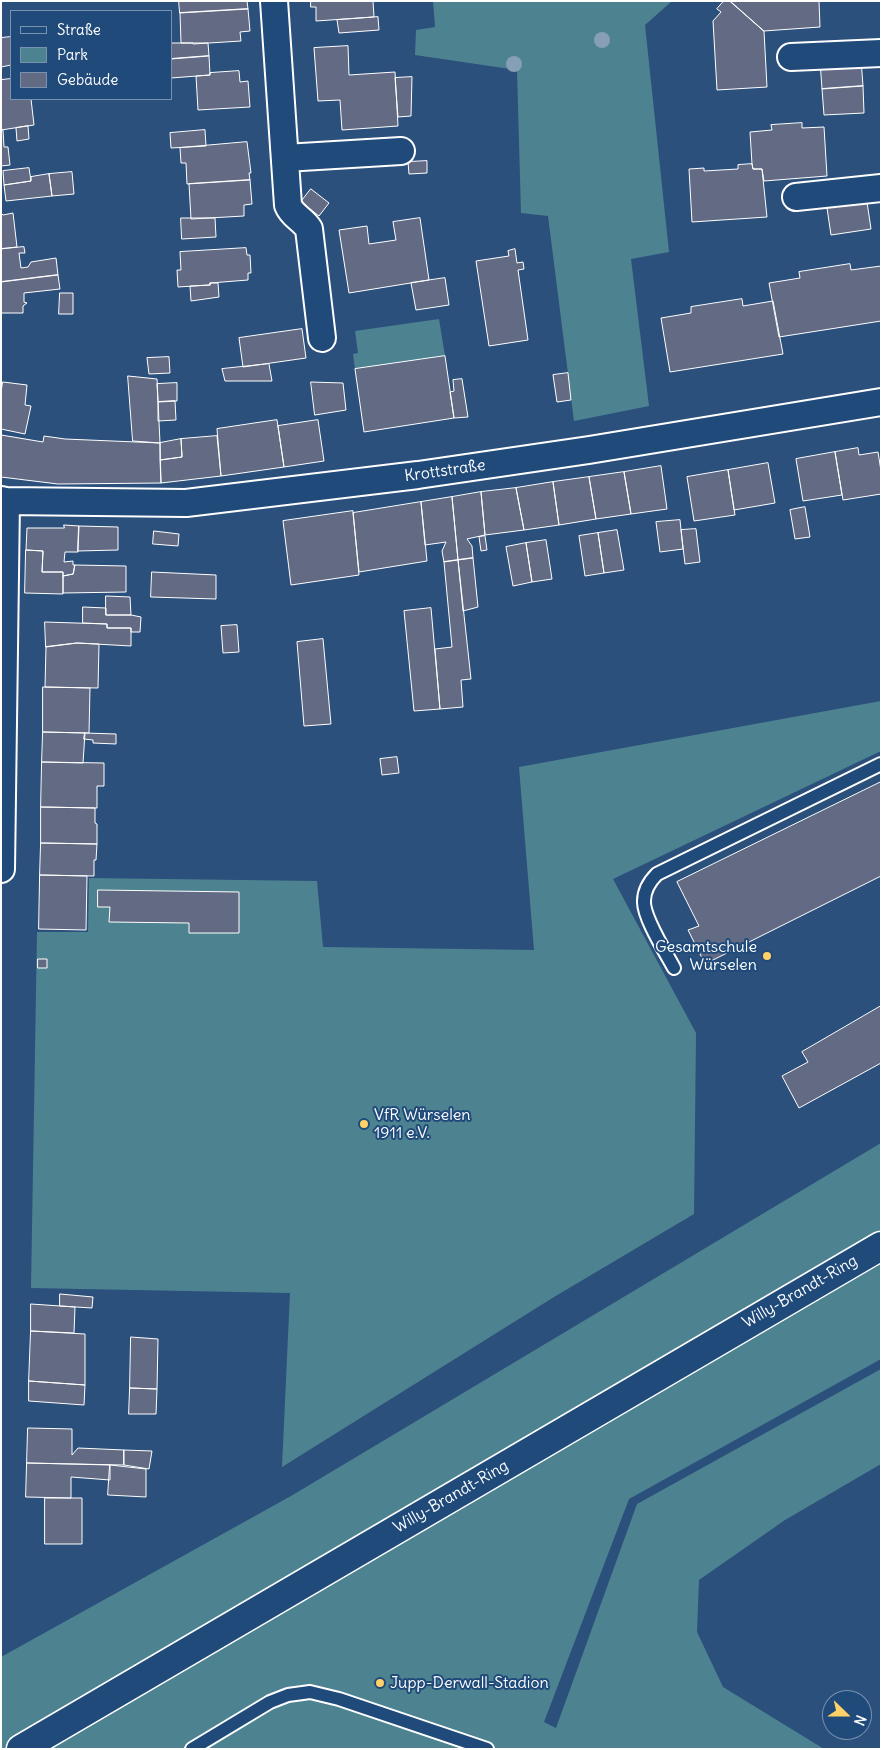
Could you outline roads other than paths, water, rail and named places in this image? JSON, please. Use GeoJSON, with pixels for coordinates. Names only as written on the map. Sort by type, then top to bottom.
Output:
{"type":"FeatureCollection","features":[{"type":"Feature","properties":{"kind":"main road","name":"Willy-Brandt-Ring"},"geometry":{"type":"LineString","coordinates":[[21,1749],[881,1246]]}},
{"type":"Feature","properties":{"kind":"street"},"geometry":{"type":"LineString","coordinates":[[274,1],[288,205],[291,213],[305,223],[309,229],[322,338]]}},
{"type":"Feature","properties":{"kind":"street"},"geometry":{"type":"LineString","coordinates":[[790,57],[881,53]]}},
{"type":"Feature","properties":{"kind":"street"},"geometry":{"type":"LineString","coordinates":[[285,158],[400,151]]}},
{"type":"Feature","properties":{"kind":"street"},"geometry":{"type":"LineString","coordinates":[[796,197],[881,188]]}},
{"type":"Feature","properties":{"kind":"street","name":"Krottstraße"},"geometry":{"type":"LineString","coordinates":[[4,501],[186,503],[418,475],[589,450],[881,402]]}},
{"type":"Feature","properties":{"kind":"street"},"geometry":{"type":"LineString","coordinates":[[1,869],[4,501]]}},
{"type":"Feature","properties":{"kind":"lane"},"geometry":{"type":"LineString","coordinates":[[674,968],[646,915],[644,903],[650,881],[657,874],[881,764]]}},
{"type":"Feature","properties":{"kind":"lane"},"geometry":{"type":"LineString","coordinates":[[192,1749],[270,1702],[288,1695],[310,1692],[339,1699],[487,1749]]}},
{"type":"Feature","properties":{"kind":"place","name":"Gesamtschule Würselen"},"geometry":{"type":"Point","coordinates":[767,956]}},
{"type":"Feature","properties":{"kind":"place","name":"VfR Würselen 1911 e.V."},"geometry":{"type":"Point","coordinates":[364,1124]}},
{"type":"Feature","properties":{"kind":"place","name":"Jupp-Derwall-Stadion"},"geometry":{"type":"Point","coordinates":[380,1683]}}]}
